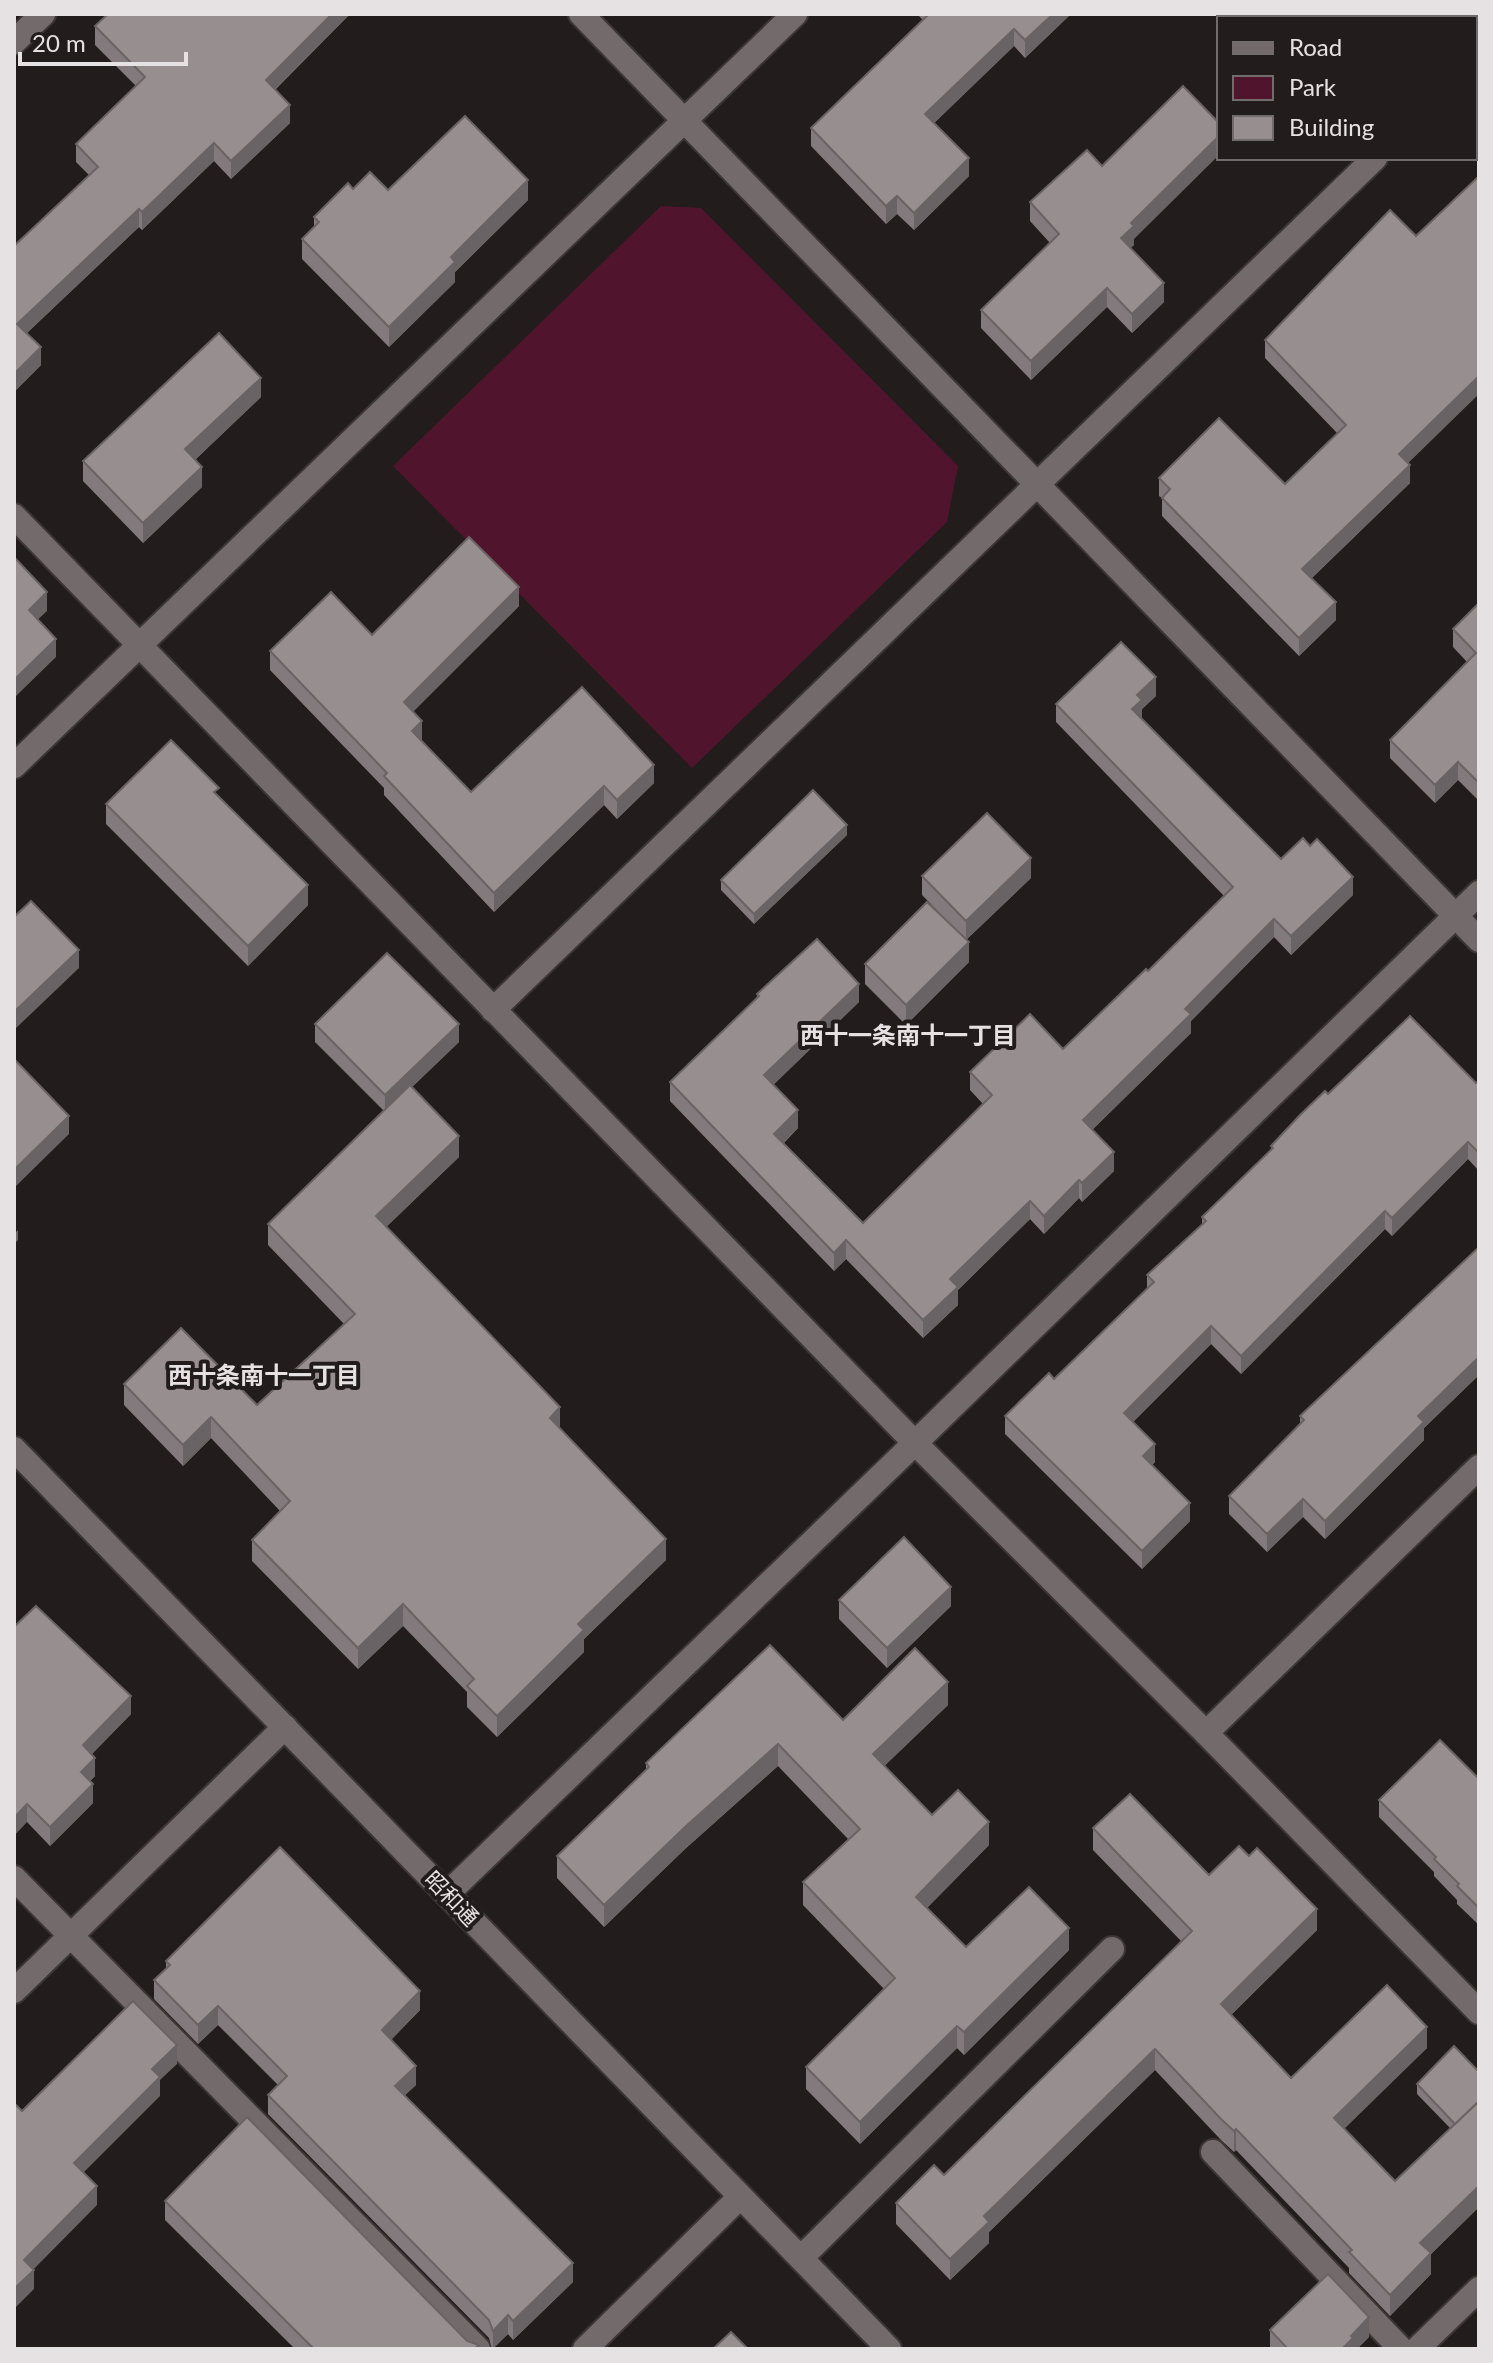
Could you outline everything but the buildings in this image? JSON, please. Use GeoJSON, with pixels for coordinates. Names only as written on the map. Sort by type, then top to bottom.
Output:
{"type":"FeatureCollection","features":[{"type":"Feature","properties":{"kind":"street"},"geometry":{"type":"LineString","coordinates":[[14,42],[43,14]]}},
{"type":"Feature","properties":{"kind":"street"},"geometry":{"type":"LineString","coordinates":[[581,14],[1479,940]]}},
{"type":"Feature","properties":{"kind":"street"},"geometry":{"type":"LineString","coordinates":[[14,766],[795,14]]}},
{"type":"Feature","properties":{"kind":"street"},"geometry":{"type":"LineString","coordinates":[[493,1010],[1373,160]]}},
{"type":"Feature","properties":{"kind":"street"},"geometry":{"type":"LineString","coordinates":[[14,516],[915,1443],[1206,1733],[1479,2012]]}},
{"type":"Feature","properties":{"kind":"street"},"geometry":{"type":"LineString","coordinates":[[447,1894],[1479,893]]}},
{"type":"Feature","properties":{"kind":"street","name":"昭和通"},"geometry":{"type":"LineString","coordinates":[[14,1449],[889,2349]]}},
{"type":"Feature","properties":{"kind":"street"},"geometry":{"type":"LineString","coordinates":[[1206,1733],[1479,1467]]}},
{"type":"Feature","properties":{"kind":"street"},"geometry":{"type":"LineString","coordinates":[[14,1991],[285,1727]]}},
{"type":"Feature","properties":{"kind":"street"},"geometry":{"type":"LineString","coordinates":[[14,1878],[478,2349]]}},
{"type":"Feature","properties":{"kind":"street"},"geometry":{"type":"LineString","coordinates":[[801,2258],[1112,1949]]}},
{"type":"Feature","properties":{"kind":"street"},"geometry":{"type":"LineString","coordinates":[[1213,2152],[1401,2349]]}},
{"type":"Feature","properties":{"kind":"street"},"geometry":{"type":"LineString","coordinates":[[585,2349],[740,2197]]}},
{"type":"Feature","properties":{"kind":"street"},"geometry":{"type":"LineString","coordinates":[[1417,2349],[1479,2289]]}},
{"type":"Feature","properties":{"kind":"green space"},"geometry":{"type":"Polygon","coordinates":[[[661,206],[701,208],[958,466],[947,522],[692,768],[393,466],[661,206]]]}},
{"type":"Feature","properties":{"kind":"district","name":"西十一条南十一丁目"},"geometry":{"type":"Point","coordinates":[908,1034]}},
{"type":"Feature","properties":{"kind":"district","name":"西十条南十一丁目"},"geometry":{"type":"Point","coordinates":[264,1374]}}]}
